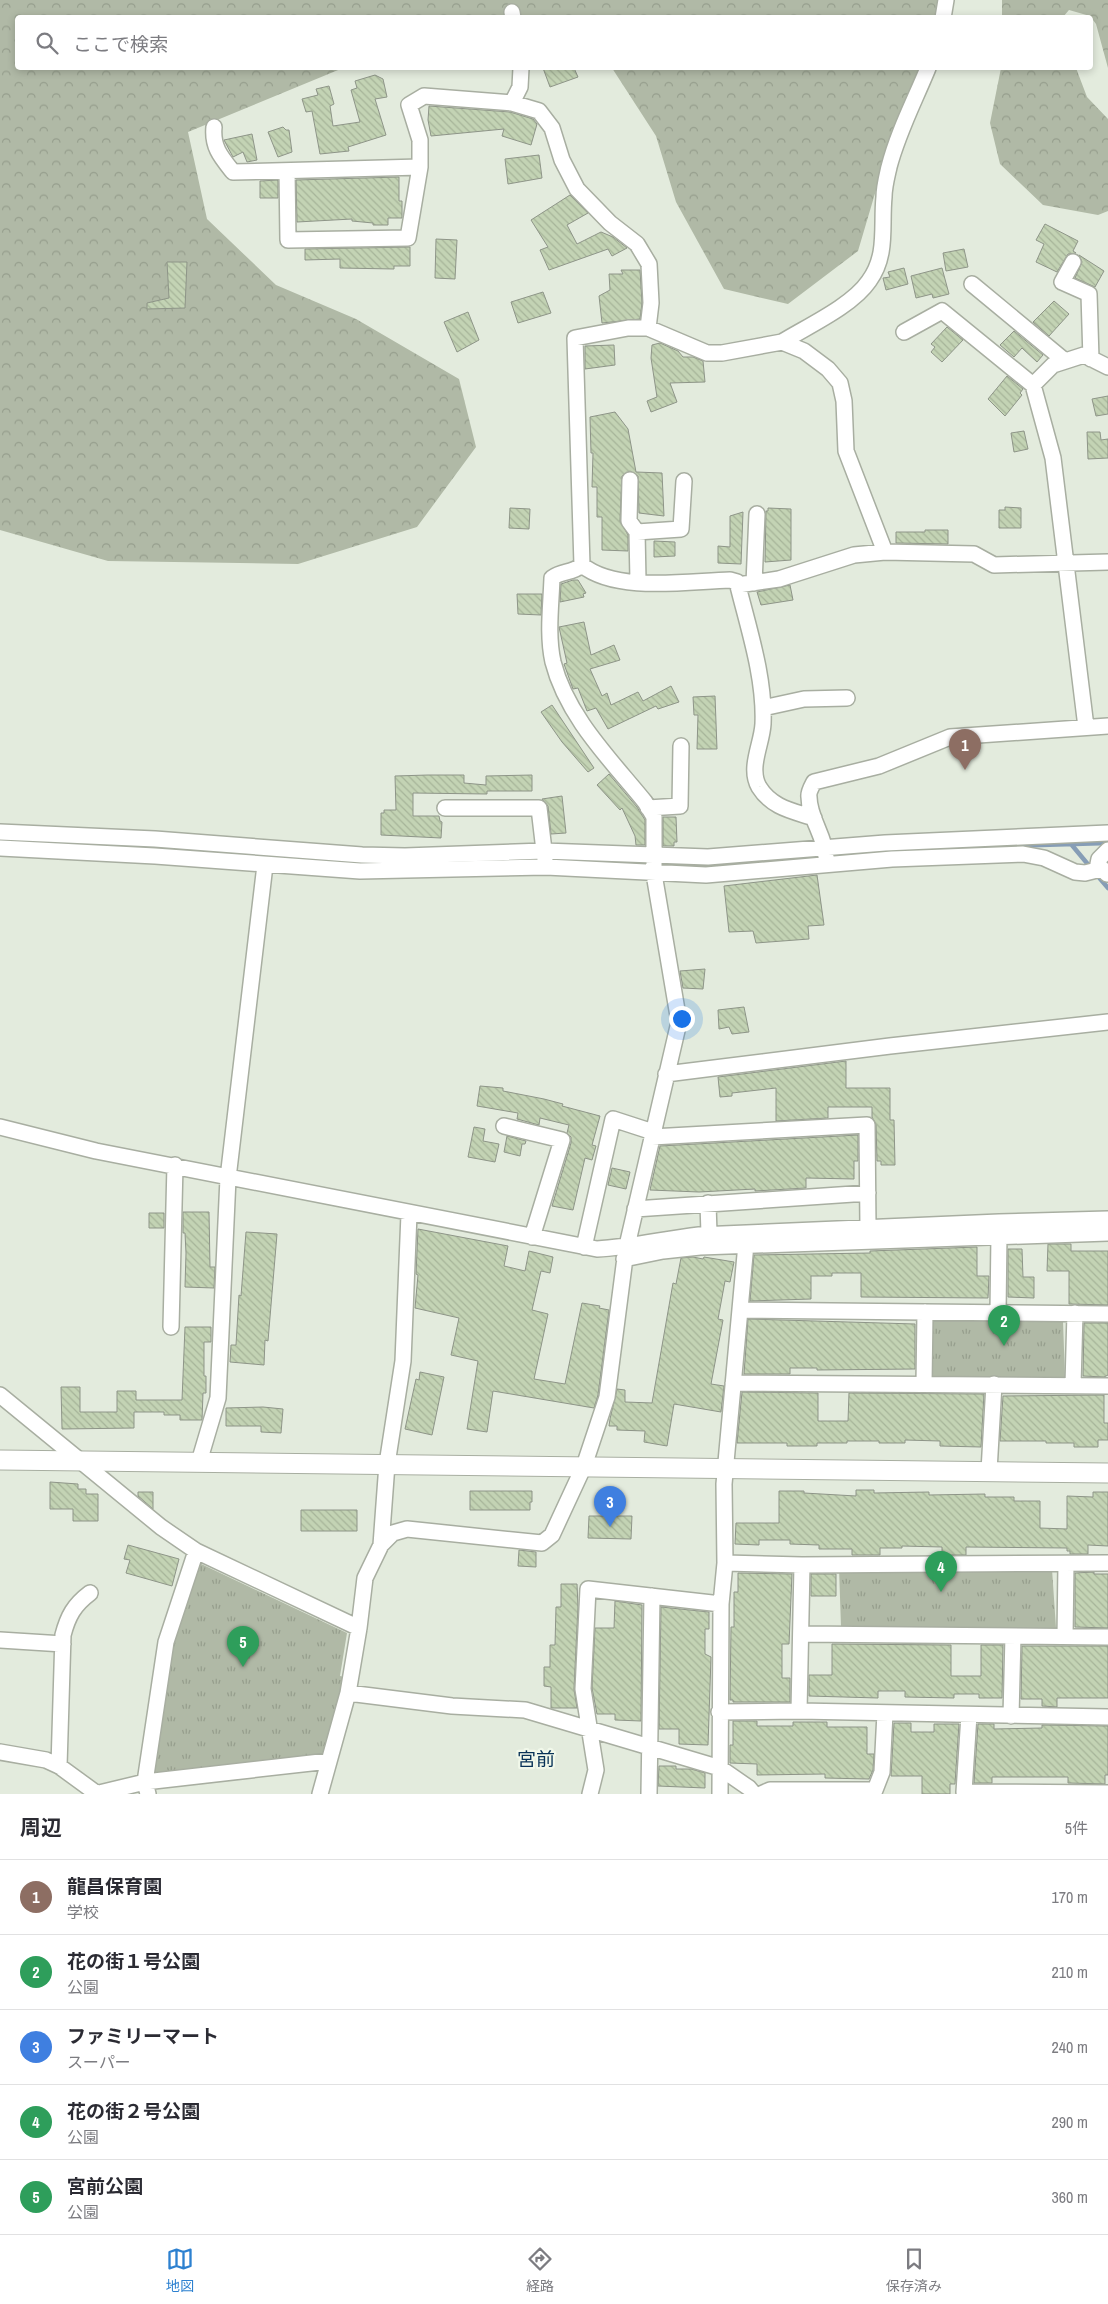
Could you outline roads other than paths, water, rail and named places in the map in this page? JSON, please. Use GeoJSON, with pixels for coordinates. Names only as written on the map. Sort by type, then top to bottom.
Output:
{"type":"FeatureCollection","features":[{"type":"Feature","properties":{"kind":"street"},"geometry":{"type":"LineString","coordinates":[[944,15],[946,0]]}},
{"type":"Feature","properties":{"kind":"street"},"geometry":{"type":"LineString","coordinates":[[512,103],[520,86],[521,70]]}},
{"type":"Feature","properties":{"kind":"street"},"geometry":{"type":"LineString","coordinates":[[814,818],[780,807],[769,800],[758,786],[754,769],[763,726],[762,708],[757,669],[737,582],[730,580],[612,580],[593,574],[582,565],[575,338],[628,328],[648,328],[707,352],[722,353],[782,342],[850,301],[869,282],[881,258],[884,231],[884,196],[890,166],[901,130],[927,70]]}},
{"type":"Feature","properties":{"kind":"street"},"geometry":{"type":"LineString","coordinates":[[287,170],[288,240],[408,238],[420,167],[420,140],[409,104],[424,96],[512,103],[539,111],[552,128],[562,160],[577,189],[610,223],[637,244],[649,264],[651,303],[648,328]]}},
{"type":"Feature","properties":{"kind":"street"},"geometry":{"type":"LineString","coordinates":[[214,127],[213,139],[217,153],[233,172],[420,167]]}},
{"type":"Feature","properties":{"kind":"street"},"geometry":{"type":"LineString","coordinates":[[1073,262],[1062,282],[1089,294],[1091,358]]}},
{"type":"Feature","properties":{"kind":"street"},"geometry":{"type":"LineString","coordinates":[[972,284],[1065,361]]}},
{"type":"Feature","properties":{"kind":"street"},"geometry":{"type":"LineString","coordinates":[[904,332],[942,311],[1033,385],[1054,458],[1086,727]]}},
{"type":"Feature","properties":{"kind":"street"},"geometry":{"type":"LineString","coordinates":[[782,342],[804,351],[828,369],[840,383],[844,402],[846,451],[885,552]]}},
{"type":"Feature","properties":{"kind":"street"},"geometry":{"type":"LineString","coordinates":[[1033,385],[1054,365],[1084,355],[1108,367]]}},
{"type":"Feature","properties":{"kind":"street"},"geometry":{"type":"LineString","coordinates":[[630,480],[629,521],[637,532],[638,581]]}},
{"type":"Feature","properties":{"kind":"street"},"geometry":{"type":"LineString","coordinates":[[637,532],[681,529],[684,481]]}},
{"type":"Feature","properties":{"kind":"street"},"geometry":{"type":"LineString","coordinates":[[754,583],[757,514]]}},
{"type":"Feature","properties":{"kind":"street"},"geometry":{"type":"LineString","coordinates":[[738,585],[779,579],[854,555],[885,552],[974,554],[994,565],[1108,562]]}},
{"type":"Feature","properties":{"kind":"street"},"geometry":{"type":"LineString","coordinates":[[320,1794],[348,1693],[360,1628],[365,1578],[381,1545],[393,1533],[407,1529],[542,1543],[552,1535],[584,1466],[607,1398],[611,1375],[617,1304],[625,1253],[679,1022],[654,864],[654,818],[574,714],[553,663],[550,639],[552,578],[559,573],[573,572],[582,565]]}},
{"type":"Feature","properties":{"kind":"street"},"geometry":{"type":"LineString","coordinates":[[762,708],[804,699],[847,698]]}},
{"type":"Feature","properties":{"kind":"street"},"geometry":{"type":"LineString","coordinates":[[826,856],[808,795],[814,782],[879,766],[950,737],[1108,726]]}},
{"type":"Feature","properties":{"kind":"street"},"geometry":{"type":"LineString","coordinates":[[648,808],[680,806],[681,746]]}},
{"type":"Feature","properties":{"kind":"street"},"geometry":{"type":"LineString","coordinates":[[445,808],[539,808],[545,859]]}},
{"type":"Feature","properties":{"kind":"street"},"geometry":{"type":"LineString","coordinates":[[0,832],[137,838],[361,863]]}},
{"type":"Feature","properties":{"kind":"street"},"geometry":{"type":"LineString","coordinates":[[0,848],[265,865],[545,859],[654,864],[706,875],[826,856],[885,843],[1107,842],[1098,858],[1099,871],[1075,872],[1044,858],[1023,854],[892,860],[826,856]]}},
{"type":"Feature","properties":{"kind":"street"},"geometry":{"type":"LineString","coordinates":[[199,1462],[218,1398],[228,1182],[265,865]]}},
{"type":"Feature","properties":{"kind":"street"},"geometry":{"type":"LineString","coordinates":[[666,1074],[890,1046],[1108,1022]]}},
{"type":"Feature","properties":{"kind":"street"},"geometry":{"type":"LineString","coordinates":[[584,1247],[612,1119],[652,1135],[867,1125],[868,1228]]}},
{"type":"Feature","properties":{"kind":"street"},"geometry":{"type":"LineString","coordinates":[[504,1126],[562,1140],[532,1237]]}},
{"type":"Feature","properties":{"kind":"street"},"geometry":{"type":"LineString","coordinates":[[0,1127],[175,1171],[228,1182],[409,1218],[625,1253],[663,1251],[747,1240],[868,1228],[1108,1220]]}},
{"type":"Feature","properties":{"kind":"street"},"geometry":{"type":"LineString","coordinates":[[171,1327],[175,1171]]}},
{"type":"Feature","properties":{"kind":"street"},"geometry":{"type":"LineString","coordinates":[[635,1208],[868,1193]]}},
{"type":"Feature","properties":{"kind":"street"},"geometry":{"type":"LineString","coordinates":[[708,1203],[709,1234]]}},
{"type":"Feature","properties":{"kind":"street"},"geometry":{"type":"LineString","coordinates":[[381,1545],[387,1464],[403,1361],[409,1218]]}},
{"type":"Feature","properties":{"kind":"street"},"geometry":{"type":"LineString","coordinates":[[625,1253],[660,1239],[709,1234],[747,1240],[1108,1233]]}},
{"type":"Feature","properties":{"kind":"street"},"geometry":{"type":"LineString","coordinates":[[998,1312],[999,1235]]}},
{"type":"Feature","properties":{"kind":"street"},"geometry":{"type":"LineString","coordinates":[[720,1794],[725,1468],[747,1240]]}},
{"type":"Feature","properties":{"kind":"street"},"geometry":{"type":"LineString","coordinates":[[740,1310],[1108,1314]]}},
{"type":"Feature","properties":{"kind":"street"},"geometry":{"type":"LineString","coordinates":[[924,1384],[925,1312]]}},
{"type":"Feature","properties":{"kind":"street"},"geometry":{"type":"LineString","coordinates":[[1073,1385],[1075,1313]]}},
{"type":"Feature","properties":{"kind":"street"},"geometry":{"type":"LineString","coordinates":[[733,1383],[1108,1386]]}},
{"type":"Feature","properties":{"kind":"street"},"geometry":{"type":"LineString","coordinates":[[989,1471],[994,1384]]}},
{"type":"Feature","properties":{"kind":"street"},"geometry":{"type":"LineString","coordinates":[[0,1394],[161,1527],[196,1551],[360,1628]]}},
{"type":"Feature","properties":{"kind":"street"},"geometry":{"type":"LineString","coordinates":[[0,1460],[1108,1473]]}},
{"type":"Feature","properties":{"kind":"street"},"geometry":{"type":"LineString","coordinates":[[147,1788],[166,1642],[196,1551]]}},
{"type":"Feature","properties":{"kind":"street"},"geometry":{"type":"LineString","coordinates":[[725,1563],[802,1565],[1108,1563]]}},
{"type":"Feature","properties":{"kind":"street"},"geometry":{"type":"LineString","coordinates":[[1065,1636],[1066,1564]]}},
{"type":"Feature","properties":{"kind":"street"},"geometry":{"type":"LineString","coordinates":[[799,1711],[802,1565]]}},
{"type":"Feature","properties":{"kind":"street"},"geometry":{"type":"LineString","coordinates":[[590,1794],[596,1770],[583,1689],[588,1589],[722,1604]]}},
{"type":"Feature","properties":{"kind":"street"},"geometry":{"type":"LineString","coordinates":[[59,1766],[63,1635],[69,1615],[78,1602],[90,1593]]}},
{"type":"Feature","properties":{"kind":"street"},"geometry":{"type":"LineString","coordinates":[[649,1794],[652,1596]]}},
{"type":"Feature","properties":{"kind":"street"},"geometry":{"type":"LineString","coordinates":[[801,1634],[1108,1637]]}},
{"type":"Feature","properties":{"kind":"street"},"geometry":{"type":"LineString","coordinates":[[1011,1716],[1013,1636]]}},
{"type":"Feature","properties":{"kind":"street"},"geometry":{"type":"LineString","coordinates":[[0,1640],[63,1644]]}},
{"type":"Feature","properties":{"kind":"street"},"geometry":{"type":"LineString","coordinates":[[348,1693],[452,1706],[525,1710],[720,1768],[749,1788],[754,1794]]}},
{"type":"Feature","properties":{"kind":"street"},"geometry":{"type":"LineString","coordinates":[[720,1712],[799,1711],[1108,1717]]}},
{"type":"Feature","properties":{"kind":"street"},"geometry":{"type":"LineString","coordinates":[[761,1794],[770,1790],[876,1790],[882,1772],[885,1713]]}},
{"type":"Feature","properties":{"kind":"street"},"geometry":{"type":"LineString","coordinates":[[969,1715],[963,1793],[1108,1793]]}},
{"type":"Feature","properties":{"kind":"street"},"geometry":{"type":"LineString","coordinates":[[0,1752],[46,1760],[59,1766],[96,1794],[328,1761]]}},
{"type":"Feature","properties":{"kind":"waterway"},"geometry":{"type":"LineString","coordinates":[[0,840],[358,862]]}},
{"type":"Feature","properties":{"kind":"waterway"},"geometry":{"type":"LineString","coordinates":[[944,848],[1108,843]]}},
{"type":"Feature","properties":{"kind":"waterway"},"geometry":{"type":"LineString","coordinates":[[1071,844],[1091,868]]}},
{"type":"Feature","properties":{"kind":"waterway"},"geometry":{"type":"LineString","coordinates":[[548,859],[708,865],[822,856]]}},
{"type":"Feature","properties":{"kind":"waterway"},"geometry":{"type":"LineString","coordinates":[[1096,874],[1108,888]]}},
{"type":"Feature","properties":{"kind":"place","name":"龍昌保育園"},"geometry":{"type":"Point","coordinates":[965,770]}},
{"type":"Feature","properties":{"kind":"place","name":"花の街１号公園"},"geometry":{"type":"Point","coordinates":[1004,1346]}},
{"type":"Feature","properties":{"kind":"place","name":"ファミリーマート"},"geometry":{"type":"Point","coordinates":[610,1527]}},
{"type":"Feature","properties":{"kind":"place","name":"花の街２号公園"},"geometry":{"type":"Point","coordinates":[941,1592]}},
{"type":"Feature","properties":{"kind":"place","name":"宮前公園"},"geometry":{"type":"Point","coordinates":[243,1667]}},
{"type":"Feature","properties":{"kind":"district","name":"宮前"},"geometry":{"type":"Point","coordinates":[536,1759]}}]}
